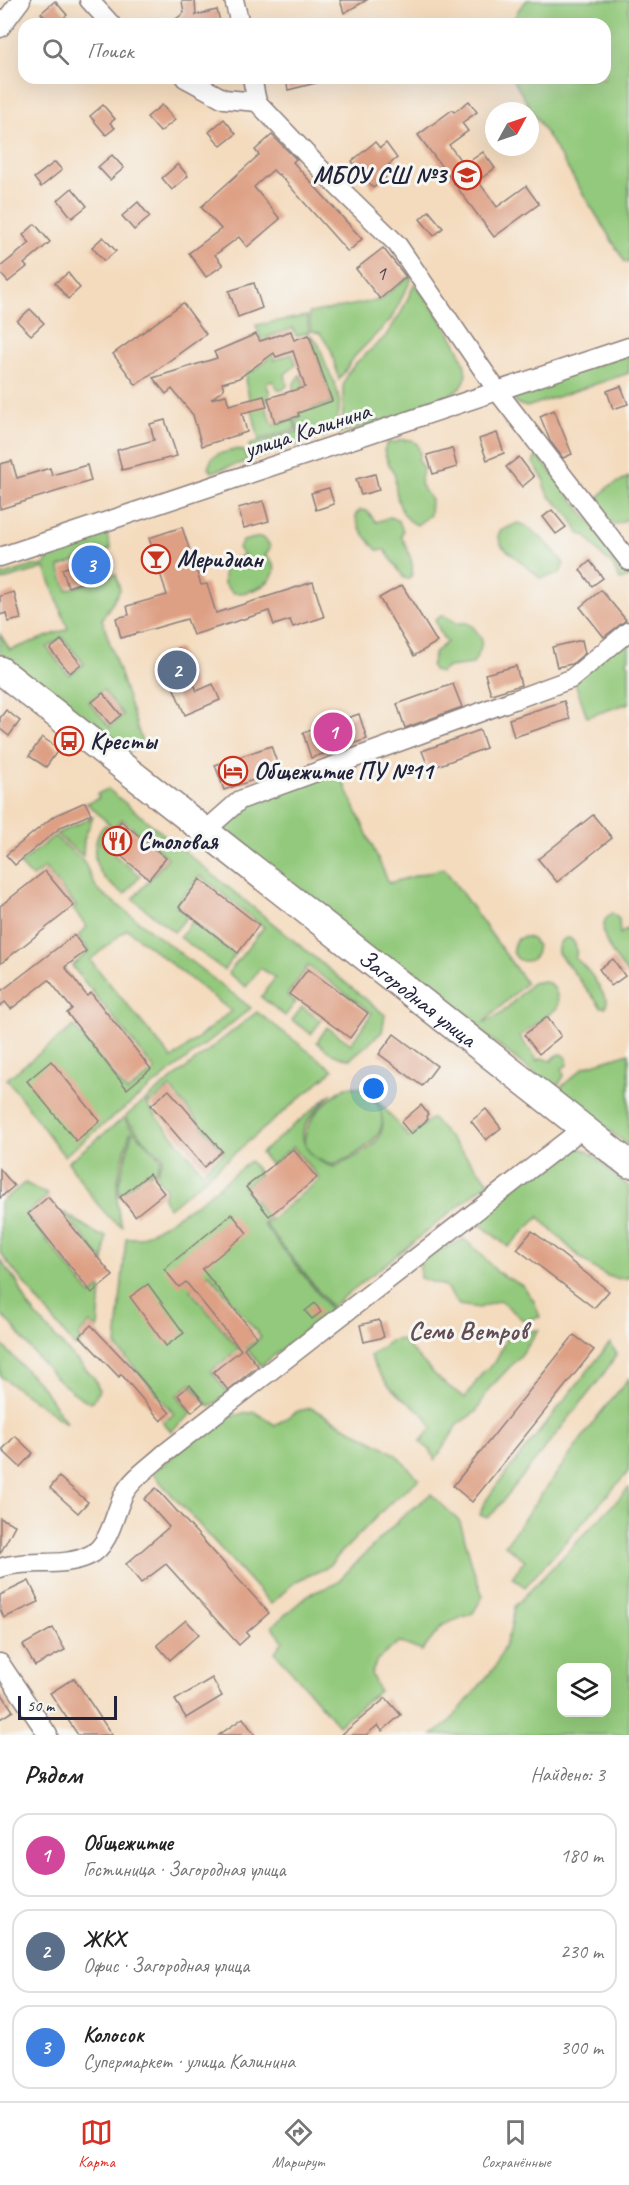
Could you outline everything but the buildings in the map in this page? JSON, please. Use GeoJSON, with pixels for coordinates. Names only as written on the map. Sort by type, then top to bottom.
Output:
{"type":"FeatureCollection","features":[{"type":"Feature","properties":{"kind":"highway","name":"Загородная улица"},"geometry":{"type":"LineString","coordinates":[[0,670],[629,1164]]}},
{"type":"Feature","properties":{"kind":"street"},"geometry":{"type":"LineString","coordinates":[[0,28],[21,0]]}},
{"type":"Feature","properties":{"kind":"street"},"geometry":{"type":"LineString","coordinates":[[89,0],[106,18]]}},
{"type":"Feature","properties":{"kind":"street"},"geometry":{"type":"LineString","coordinates":[[238,2],[239,18]]}},
{"type":"Feature","properties":{"kind":"street"},"geometry":{"type":"LineString","coordinates":[[196,84],[224,99],[257,102]]}},
{"type":"Feature","properties":{"kind":"street"},"geometry":{"type":"LineString","coordinates":[[253,84],[257,102],[332,181],[398,244],[498,392],[629,561]]}},
{"type":"Feature","properties":{"kind":"street","name":"улица Калинина"},"geometry":{"type":"LineString","coordinates":[[0,557],[629,347]]}},
{"type":"Feature","properties":{"kind":"street"},"geometry":{"type":"LineString","coordinates":[[205,831],[240,800],[571,679],[629,631]]}},
{"type":"Feature","properties":{"kind":"street"},"geometry":{"type":"LineString","coordinates":[[0,1568],[13,1563],[67,1562],[92,1555],[113,1525],[126,1491],[165,1454],[583,1128]]}},
{"type":"Feature","properties":{"kind":"street"},"geometry":{"type":"LineString","coordinates":[[0,1663],[48,1735]]}},
{"type":"Feature","properties":{"kind":"green space"},"geometry":{"type":"Polygon","coordinates":[[[527,0],[629,0],[629,263],[625,262],[539,122],[539,102],[527,102],[516,84],[611,84],[611,18],[514,18],[527,0]]]}},
{"type":"Feature","properties":{"kind":"green space"},"geometry":{"type":"Polygon","coordinates":[[[410,276],[412,278],[391,319],[354,357],[339,380],[331,350],[320,333],[311,331],[309,313],[380,300],[410,276]]]}},
{"type":"Feature","properties":{"kind":"green space"},"geometry":{"type":"Polygon","coordinates":[[[415,283],[456,344],[465,370],[465,380],[459,388],[429,405],[340,434],[343,386],[347,374],[385,337],[401,313],[415,283]]]}},
{"type":"Feature","properties":{"kind":"green space"},"geometry":{"type":"Polygon","coordinates":[[[307,316],[309,332],[296,336],[293,328],[267,337],[274,360],[292,354],[296,365],[285,374],[287,386],[282,390],[278,390],[273,381],[266,383],[270,393],[265,405],[273,425],[293,419],[296,429],[259,440],[245,380],[247,379],[244,365],[252,372],[268,360],[261,349],[263,346],[256,325],[307,316]]]}},
{"type":"Feature","properties":{"kind":"green space"},"geometry":{"type":"Polygon","coordinates":[[[310,335],[319,345],[338,392],[339,401],[338,419],[334,427],[322,437],[313,439],[309,434],[303,434],[297,428],[295,419],[300,417],[294,400],[293,390],[296,380],[300,375],[312,409],[333,402],[310,335]]]}},
{"type":"Feature","properties":{"kind":"green space"},"geometry":{"type":"Polygon","coordinates":[[[629,354],[629,373],[527,407],[518,404],[508,393],[629,354]]]}},
{"type":"Feature","properties":{"kind":"green space"},"geometry":{"type":"Polygon","coordinates":[[[299,431],[302,443],[253,459],[249,445],[299,431]]]}},
{"type":"Feature","properties":{"kind":"green space"},"geometry":{"type":"Polygon","coordinates":[[[399,440],[412,440],[417,444],[420,453],[418,460],[423,469],[420,484],[431,500],[430,515],[417,525],[405,516],[400,507],[395,476],[384,450],[388,442],[395,443],[399,440]]]}},
{"type":"Feature","properties":{"kind":"green space"},"geometry":{"type":"Polygon","coordinates":[[[238,449],[244,451],[247,459],[245,462],[212,472],[208,468],[212,458],[218,454],[238,449]]]}},
{"type":"Feature","properties":{"kind":"green space"},"geometry":{"type":"Polygon","coordinates":[[[539,457],[628,569],[629,577],[620,580],[612,564],[603,557],[586,536],[579,534],[569,515],[548,494],[544,486],[545,481],[533,463],[535,458],[539,457]]]}},
{"type":"Feature","properties":{"kind":"green space"},"geometry":{"type":"Polygon","coordinates":[[[629,477],[629,517],[617,524],[607,522],[600,513],[596,500],[608,487],[629,477]]]}},
{"type":"Feature","properties":{"kind":"green space"},"geometry":{"type":"Polygon","coordinates":[[[360,510],[367,511],[376,522],[390,517],[399,521],[403,531],[401,536],[409,552],[412,565],[409,579],[404,578],[385,550],[377,550],[363,533],[356,518],[360,510]]]}},
{"type":"Feature","properties":{"kind":"green space"},"geometry":{"type":"Polygon","coordinates":[[[518,523],[536,534],[561,559],[564,564],[559,574],[540,578],[502,546],[498,536],[500,531],[518,523]]]}},
{"type":"Feature","properties":{"kind":"green space"},"geometry":{"type":"Polygon","coordinates":[[[104,525],[111,549],[59,567],[67,590],[116,574],[120,590],[102,619],[143,745],[116,758],[0,666],[0,634],[10,650],[68,629],[45,568],[0,581],[0,576],[45,564],[49,556],[45,548],[104,525]],[[62,637],[47,648],[69,675],[84,664],[62,637]],[[103,690],[89,702],[110,727],[123,715],[103,690]]]}},
{"type":"Feature","properties":{"kind":"green space"},"geometry":{"type":"Polygon","coordinates":[[[260,537],[270,546],[265,555],[271,560],[275,569],[273,575],[259,588],[233,593],[224,584],[224,570],[233,559],[244,556],[238,548],[243,541],[260,537]]]}},
{"type":"Feature","properties":{"kind":"green space"},"geometry":{"type":"Polygon","coordinates":[[[443,615],[458,624],[470,624],[482,640],[473,664],[448,667],[440,673],[433,670],[431,666],[435,652],[447,642],[435,620],[443,615]]]}},
{"type":"Feature","properties":{"kind":"green space"},"geometry":{"type":"Polygon","coordinates":[[[629,634],[629,658],[626,661],[629,664],[629,703],[587,717],[574,680],[629,634]]]}},
{"type":"Feature","properties":{"kind":"green space"},"geometry":{"type":"Polygon","coordinates":[[[337,768],[389,883],[444,868],[526,983],[483,1023],[501,1014],[532,983],[544,981],[554,988],[558,1000],[557,1008],[520,1036],[537,1061],[542,1058],[551,1061],[561,1054],[567,1058],[567,1065],[562,1069],[564,1076],[555,1090],[478,1029],[480,1025],[469,1035],[209,831],[241,802],[337,768]]]}},
{"type":"Feature","properties":{"kind":"green space"},"geometry":{"type":"Polygon","coordinates":[[[108,789],[385,1015],[382,1032],[350,1059],[336,1056],[317,1042],[327,1027],[351,1044],[372,1013],[308,966],[287,995],[296,1002],[285,1016],[261,997],[275,978],[260,968],[246,987],[228,973],[264,927],[200,876],[176,906],[188,916],[174,932],[133,899],[168,858],[122,819],[113,828],[87,803],[99,798],[97,794],[108,789]]]}},
{"type":"Feature","properties":{"kind":"green space"},"geometry":{"type":"Polygon","coordinates":[[[93,817],[84,839],[83,856],[56,834],[93,817]]]}},
{"type":"Feature","properties":{"kind":"green space"},"geometry":{"type":"Polygon","coordinates":[[[105,825],[111,829],[100,843],[140,876],[125,894],[105,879],[97,866],[96,842],[105,825]]]}},
{"type":"Feature","properties":{"kind":"green space"},"geometry":{"type":"Polygon","coordinates":[[[54,836],[83,860],[97,889],[251,1008],[64,1156],[7,1079],[74,1026],[127,1092],[155,1070],[72,966],[89,951],[78,936],[87,927],[73,909],[76,906],[45,868],[32,877],[20,864],[54,836]],[[127,929],[90,960],[172,1059],[231,1011],[127,929]]]}},
{"type":"Feature","properties":{"kind":"green space"},"geometry":{"type":"Polygon","coordinates":[[[612,913],[619,919],[620,934],[629,928],[629,976],[613,954],[604,936],[603,927],[606,919],[612,913]]]}},
{"type":"Feature","properties":{"kind":"green space"},"geometry":{"type":"Polygon","coordinates":[[[192,921],[235,955],[224,970],[180,937],[192,921]]]}},
{"type":"Feature","properties":{"kind":"green space"},"geometry":{"type":"Polygon","coordinates":[[[525,937],[534,940],[537,949],[534,958],[525,961],[516,958],[513,949],[516,940],[525,937]]]}},
{"type":"Feature","properties":{"kind":"green space"},"geometry":{"type":"Polygon","coordinates":[[[569,938],[576,947],[575,958],[597,983],[607,1001],[606,1007],[601,1007],[558,953],[560,942],[569,938]]]}},
{"type":"Feature","properties":{"kind":"green space"},"geometry":{"type":"Polygon","coordinates":[[[302,1007],[321,1021],[311,1034],[292,1020],[302,1007]]]}},
{"type":"Feature","properties":{"kind":"green space"},"geometry":{"type":"Polygon","coordinates":[[[257,1012],[333,1070],[209,1175],[205,1169],[224,1152],[170,1088],[149,1104],[146,1100],[257,1012]]]}},
{"type":"Feature","properties":{"kind":"green space"},"geometry":{"type":"Polygon","coordinates":[[[629,1053],[629,1146],[558,1090],[584,1067],[629,1053]]]}},
{"type":"Feature","properties":{"kind":"green space"},"geometry":{"type":"Polygon","coordinates":[[[346,1087],[359,1087],[374,1099],[381,1111],[382,1122],[379,1133],[371,1142],[347,1159],[333,1165],[316,1158],[307,1149],[305,1138],[314,1116],[346,1087]]]}},
{"type":"Feature","properties":{"kind":"green space"},"geometry":{"type":"Polygon","coordinates":[[[332,1093],[309,1118],[303,1138],[308,1151],[327,1165],[334,1167],[359,1155],[377,1140],[382,1131],[383,1120],[380,1108],[372,1094],[409,1137],[432,1118],[489,1182],[331,1307],[265,1224],[320,1179],[293,1147],[271,1165],[261,1153],[332,1093]]]}},
{"type":"Feature","properties":{"kind":"green space"},"geometry":{"type":"Polygon","coordinates":[[[144,1101],[207,1177],[169,1208],[163,1199],[166,1189],[157,1175],[163,1160],[162,1156],[146,1142],[126,1116],[144,1101]]]}},
{"type":"Feature","properties":{"kind":"green space"},"geometry":{"type":"Polygon","coordinates":[[[124,1118],[161,1159],[156,1170],[150,1174],[148,1172],[119,1196],[119,1183],[132,1133],[130,1133],[120,1168],[117,1190],[122,1226],[100,1207],[68,1162],[124,1118]]]}},
{"type":"Feature","properties":{"kind":"green space"},"geometry":{"type":"Polygon","coordinates":[[[567,1144],[588,1151],[629,1186],[629,1278],[614,1278],[595,1268],[574,1252],[539,1217],[508,1247],[475,1220],[567,1144]]]}},
{"type":"Feature","properties":{"kind":"green space"},"geometry":{"type":"Polygon","coordinates":[[[250,1161],[260,1174],[244,1187],[268,1218],[263,1224],[331,1310],[261,1366],[246,1348],[261,1337],[209,1274],[190,1290],[239,1349],[211,1371],[228,1393],[210,1407],[190,1384],[177,1395],[192,1414],[171,1431],[163,1422],[174,1414],[116,1346],[126,1238],[140,1238],[162,1226],[202,1200],[250,1161]]]}},
{"type":"Feature","properties":{"kind":"green space"},"geometry":{"type":"Polygon","coordinates":[[[25,1183],[48,1195],[26,1214],[91,1295],[101,1288],[98,1329],[90,1323],[78,1336],[82,1341],[75,1347],[0,1253],[0,1202],[25,1183]]]}},
{"type":"Feature","properties":{"kind":"green space"},"geometry":{"type":"Polygon","coordinates":[[[63,1212],[99,1235],[106,1236],[104,1262],[63,1212]]]}},
{"type":"Feature","properties":{"kind":"green space"},"geometry":{"type":"Polygon","coordinates":[[[464,1239],[497,1272],[523,1286],[534,1301],[540,1317],[524,1321],[500,1300],[479,1308],[459,1305],[445,1286],[420,1278],[420,1261],[431,1253],[464,1239]]]}},
{"type":"Feature","properties":{"kind":"green space"},"geometry":{"type":"Polygon","coordinates":[[[0,1260],[17,1282],[29,1307],[95,1379],[99,1390],[93,1401],[89,1402],[79,1396],[54,1376],[11,1324],[0,1315],[0,1260]]]}},
{"type":"Feature","properties":{"kind":"green space"},"geometry":{"type":"Polygon","coordinates":[[[539,1330],[522,1354],[489,1389],[476,1412],[459,1423],[435,1460],[430,1450],[420,1442],[432,1428],[426,1417],[400,1397],[376,1369],[370,1356],[390,1341],[401,1339],[440,1380],[465,1398],[483,1372],[496,1361],[509,1332],[539,1330]]]}},
{"type":"Feature","properties":{"kind":"green space"},"geometry":{"type":"Polygon","coordinates":[[[0,1343],[44,1389],[67,1424],[0,1376],[0,1343]]]}},
{"type":"Feature","properties":{"kind":"green space"},"geometry":{"type":"Polygon","coordinates":[[[610,1343],[617,1354],[600,1379],[494,1512],[487,1518],[480,1515],[483,1505],[496,1486],[610,1343]]]}},
{"type":"Feature","properties":{"kind":"green space"},"geometry":{"type":"Polygon","coordinates":[[[629,1378],[629,1471],[525,1587],[512,1577],[525,1560],[505,1545],[598,1416],[629,1378]]]}},
{"type":"Feature","properties":{"kind":"green space"},"geometry":{"type":"Polygon","coordinates":[[[311,1408],[395,1454],[419,1479],[388,1505],[326,1568],[296,1581],[271,1604],[152,1473],[221,1417],[255,1412],[275,1425],[298,1411],[311,1408]]]}},
{"type":"Feature","properties":{"kind":"green space"},"geometry":{"type":"Polygon","coordinates":[[[629,1488],[629,1735],[432,1735],[447,1725],[495,1667],[510,1632],[515,1606],[629,1488]]]}},
{"type":"Feature","properties":{"kind":"green space"},"geometry":{"type":"Polygon","coordinates":[[[431,1494],[460,1522],[483,1596],[473,1613],[443,1625],[422,1651],[399,1642],[377,1660],[371,1674],[379,1691],[338,1725],[275,1652],[283,1641],[272,1626],[308,1595],[335,1584],[401,1518],[431,1494]]]}},
{"type":"Feature","properties":{"kind":"place","name":"МБОУ СШ №3"},"geometry":{"type":"Point","coordinates":[467,175]}},
{"type":"Feature","properties":{"kind":"place","name":"Меридиан"},"geometry":{"type":"Point","coordinates":[156,559]}},
{"type":"Feature","properties":{"kind":"place","name":"Колосок"},"geometry":{"type":"Point","coordinates":[91,565]}},
{"type":"Feature","properties":{"kind":"place","name":"ЖКХ"},"geometry":{"type":"Point","coordinates":[177,670]}},
{"type":"Feature","properties":{"kind":"place","name":"Общежитие"},"geometry":{"type":"Point","coordinates":[333,732]}},
{"type":"Feature","properties":{"kind":"place","name":"Кресты"},"geometry":{"type":"Point","coordinates":[69,741]}},
{"type":"Feature","properties":{"kind":"place","name":"Общежитие ПУ №11"},"geometry":{"type":"Point","coordinates":[233,771]}},
{"type":"Feature","properties":{"kind":"place","name":"Столовая"},"geometry":{"type":"Point","coordinates":[117,841]}},
{"type":"Feature","properties":{"kind":"district","name":"Семь Ветров"},"geometry":{"type":"Point","coordinates":[468,1330]}}]}
